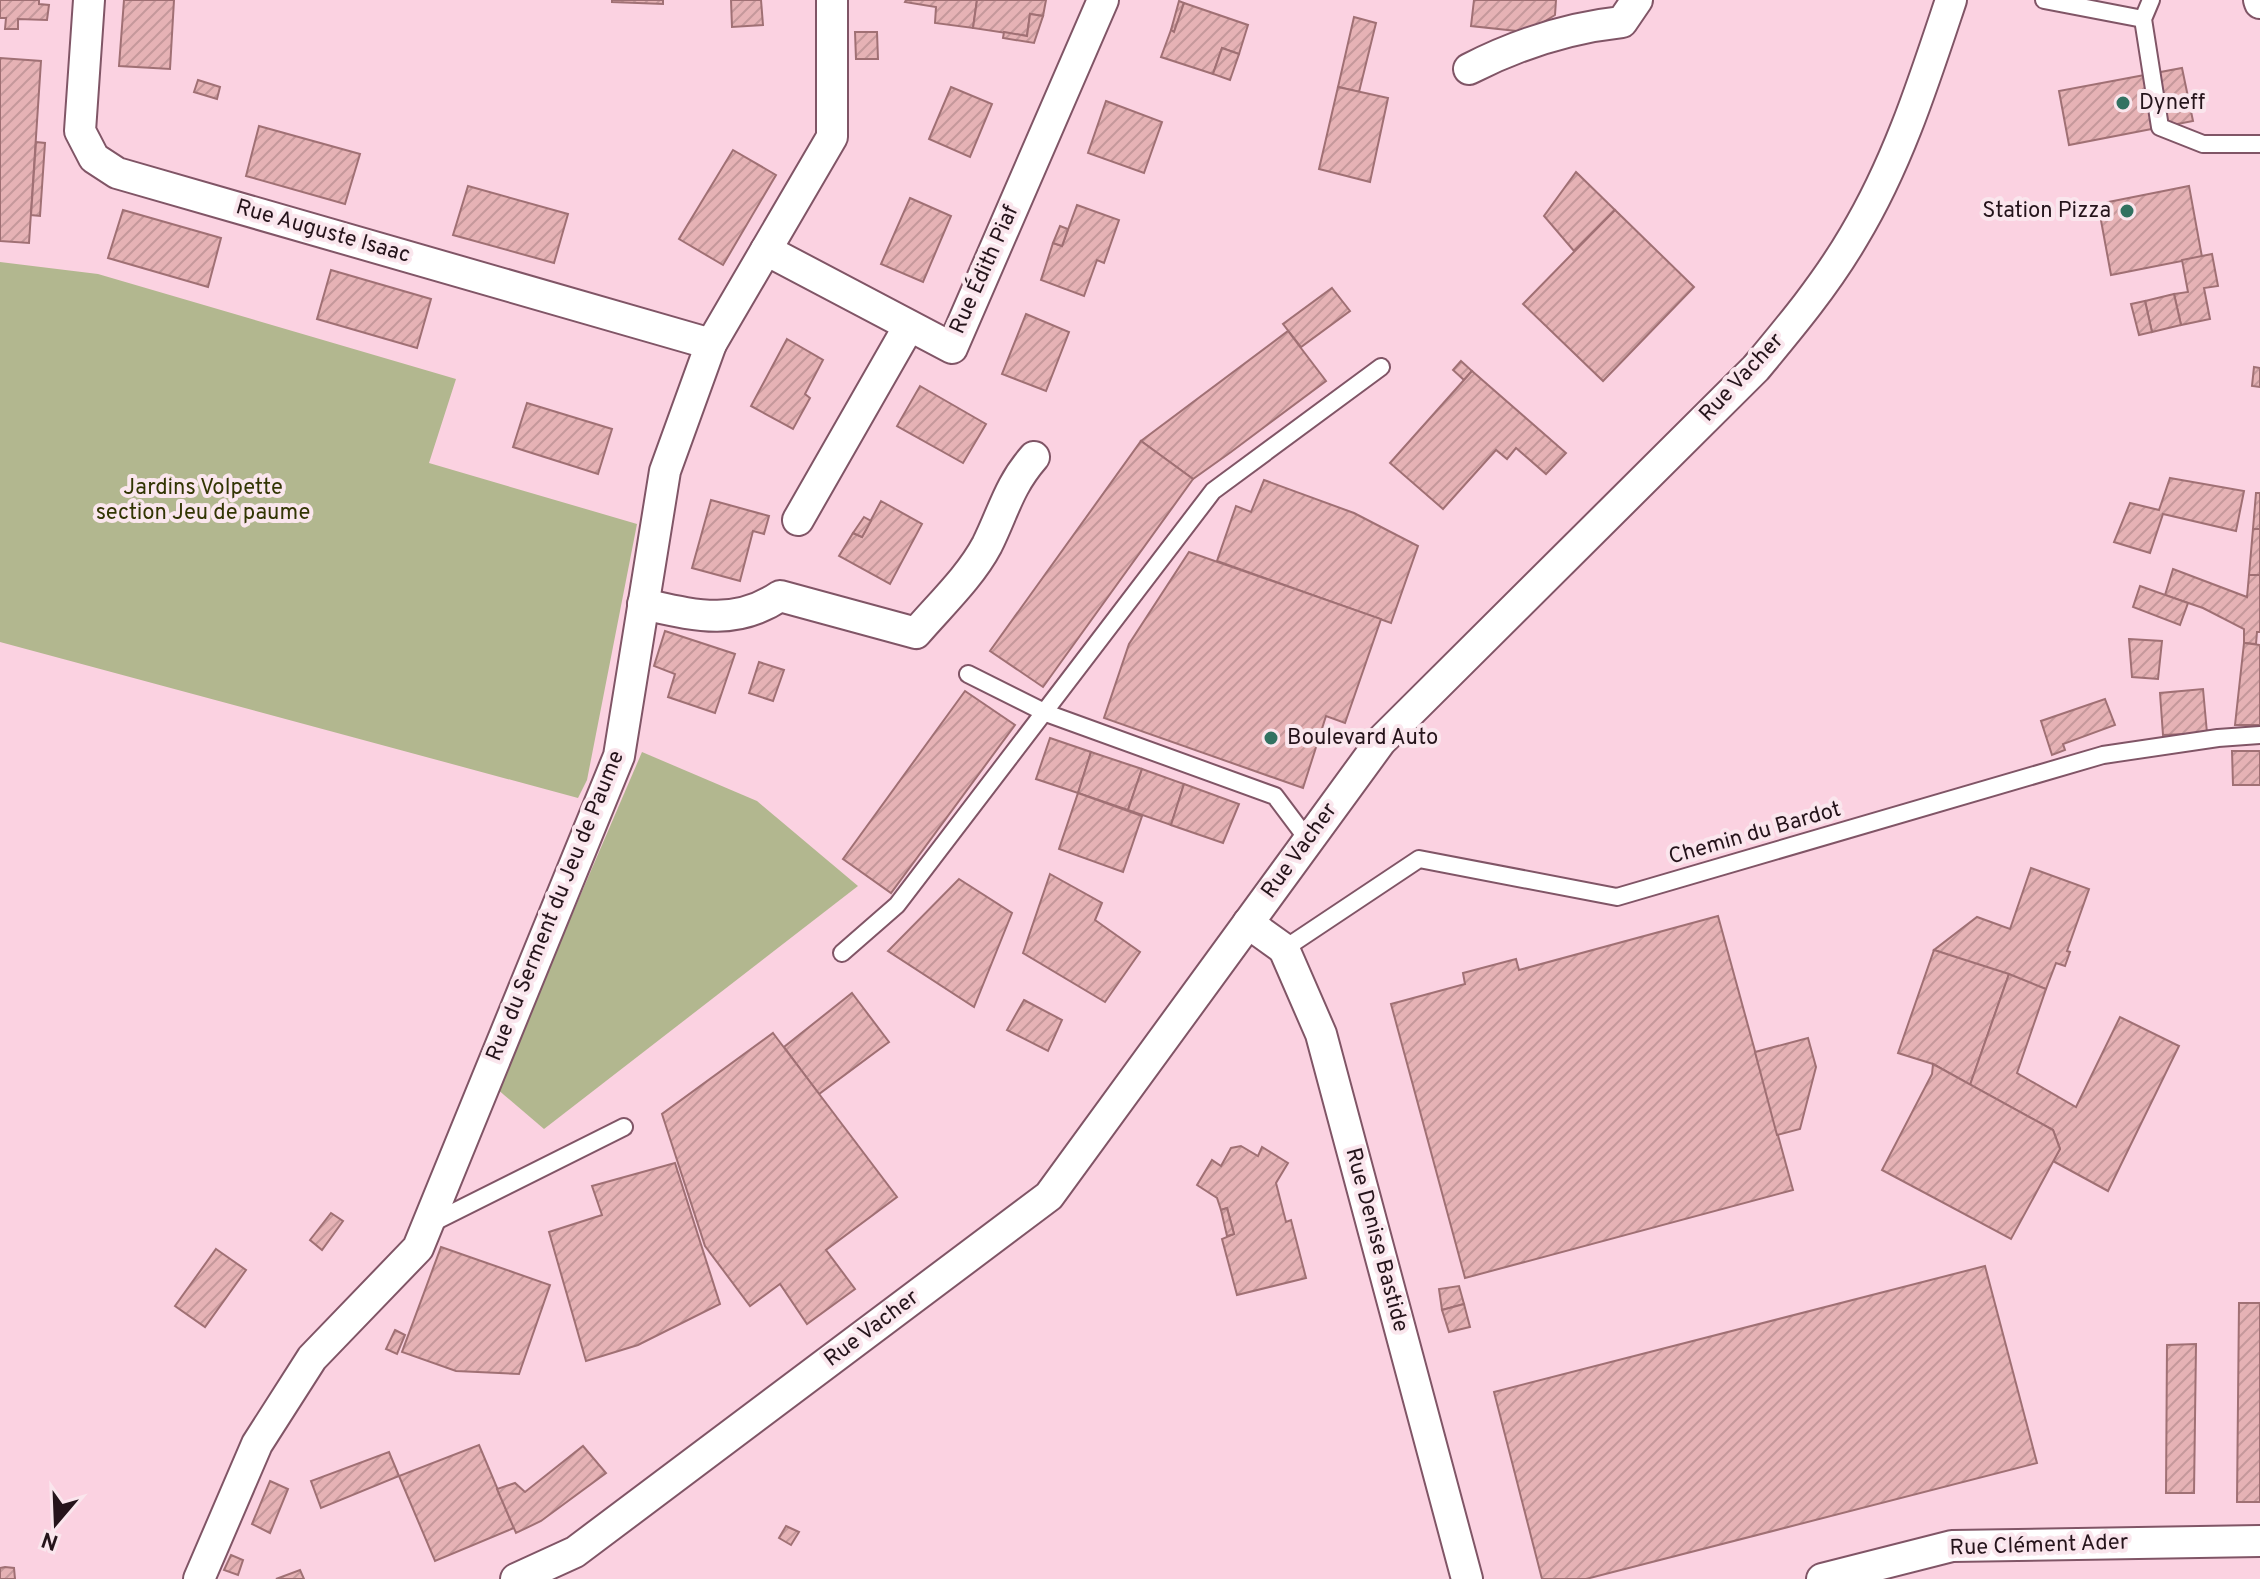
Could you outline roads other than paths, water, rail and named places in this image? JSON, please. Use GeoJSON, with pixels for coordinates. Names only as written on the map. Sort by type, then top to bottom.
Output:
{"type":"FeatureCollection","features":[{"type":"Feature","properties":{"kind":"street","name":"Rue Auguste Isaac"},"geometry":{"type":"LineString","coordinates":[[89,0],[80,131],[94,158],[117,173],[711,344]]}},
{"type":"Feature","properties":{"kind":"street","name":"Rue du Serment du Jeu de Paume"},"geometry":{"type":"LineString","coordinates":[[199,1579],[257,1444],[312,1358],[418,1248],[619,756],[665,471],[711,344],[832,137],[832,0]]}},
{"type":"Feature","properties":{"kind":"street","name":"Rue Édith Piaf"},"geometry":{"type":"LineString","coordinates":[[766,250],[952,348],[1103,0]]}},
{"type":"Feature","properties":{"kind":"street"},"geometry":{"type":"LineString","coordinates":[[1469,69],[1505,51],[1555,33],[1622,22],[1637,0]]}},
{"type":"Feature","properties":{"kind":"street","name":"Rue Vacher"},"geometry":{"type":"LineString","coordinates":[[516,1579],[575,1552],[1049,1196],[1381,741],[1756,368],[1806,308],[1855,235],[1901,142],[1951,0]]}},
{"type":"Feature","properties":{"kind":"street"},"geometry":{"type":"LineString","coordinates":[[798,520],[909,326]]}},
{"type":"Feature","properties":{"kind":"street"},"geometry":{"type":"LineString","coordinates":[[643,604],[696,616],[728,617],[764,607],[780,596],[916,633],[971,569],[987,545],[1017,477],[1034,457]]}},
{"type":"Feature","properties":{"kind":"street"},"geometry":{"type":"LineString","coordinates":[[1248,923],[1284,949]]}},
{"type":"Feature","properties":{"kind":"street","name":"Rue Denise Bastide"},"geometry":{"type":"LineString","coordinates":[[1284,949],[1321,1034],[1467,1579]]}},
{"type":"Feature","properties":{"kind":"street","name":"Rue Clément Ader"},"geometry":{"type":"LineString","coordinates":[[1822,1579],[1952,1546],[2260,1541]]}},
{"type":"Feature","properties":{"kind":"lane"},"geometry":{"type":"LineString","coordinates":[[2044,0],[2143,19]]}},
{"type":"Feature","properties":{"kind":"lane"},"geometry":{"type":"LineString","coordinates":[[2151,0],[2143,19],[2160,127],[2203,144],[2260,144]]}},
{"type":"Feature","properties":{"kind":"lane"},"geometry":{"type":"LineString","coordinates":[[842,953],[897,905],[1213,491],[1381,367]]}},
{"type":"Feature","properties":{"kind":"lane"},"geometry":{"type":"LineString","coordinates":[[968,674],[1046,713],[1275,796],[1308,840]]}},
{"type":"Feature","properties":{"kind":"lane","name":"Chemin du Bardot"},"geometry":{"type":"LineString","coordinates":[[1284,949],[1419,859],[1617,897],[2103,755],[2260,735]]}},
{"type":"Feature","properties":{"kind":"lane"},"geometry":{"type":"LineString","coordinates":[[427,1226],[624,1127]]}},
{"type":"Feature","properties":{"kind":"place","name":"Dyneff"},"geometry":{"type":"Point","coordinates":[2123,103]}},
{"type":"Feature","properties":{"kind":"place","name":"Station Pizza"},"geometry":{"type":"Point","coordinates":[2127,211]}},
{"type":"Feature","properties":{"kind":"place","name":"Boulevard Auto"},"geometry":{"type":"Point","coordinates":[1271,738]}},
{"type":"Feature","properties":{"kind":"park label","name":"Jardins Volpette section Jeu de paume"},"geometry":{"type":"Point","coordinates":[203,500]}}]}
